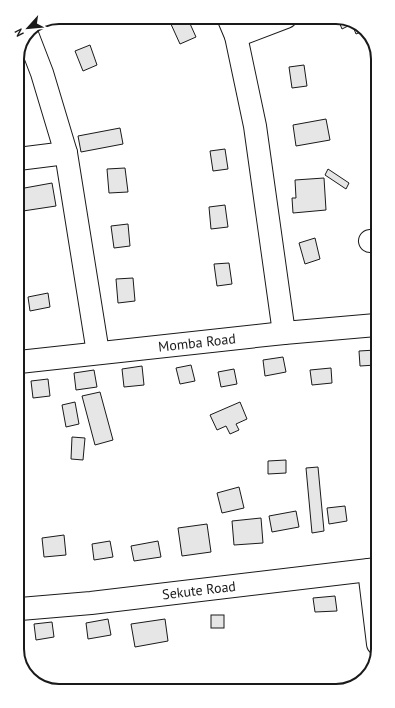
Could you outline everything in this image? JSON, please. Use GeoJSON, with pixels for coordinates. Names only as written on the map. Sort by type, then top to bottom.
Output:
{"type":"FeatureCollection","features":[{"type":"Feature","properties":{"kind":"street"},"geometry":{"type":"LineString","coordinates":[[244,24],[232,26],[255,126],[284,332]]}},
{"type":"Feature","properties":{"kind":"street"},"geometry":{"type":"LineString","coordinates":[[32,48],[42,73],[66,153],[98,353]]}},
{"type":"Feature","properties":{"kind":"street"},"geometry":{"type":"LineString","coordinates":[[24,158],[66,153]]}},
{"type":"Feature","properties":{"kind":"street","name":"Momba Road"},"geometry":{"type":"LineString","coordinates":[[24,361],[284,332],[371,325]]}},
{"type":"Feature","properties":{"kind":"street","name":"Sekute Road"},"geometry":{"type":"LineString","coordinates":[[24,609],[91,603],[371,570]]}},
{"type":"Feature","properties":{"kind":"building"},"geometry":{"type":"Polygon","coordinates":[[[171,24],[190,24],[196,37],[180,44],[171,24]]]}},
{"type":"Feature","properties":{"kind":"building"},"geometry":{"type":"Polygon","coordinates":[[[340,24],[348,26],[342,29],[340,24]]]}},
{"type":"Feature","properties":{"kind":"building"},"geometry":{"type":"Polygon","coordinates":[[[354,29],[359,33],[356,34],[354,29]]]}},
{"type":"Feature","properties":{"kind":"building"},"geometry":{"type":"Polygon","coordinates":[[[90,45],[97,65],[83,71],[75,51],[90,45]]]}},
{"type":"Feature","properties":{"kind":"building"},"geometry":{"type":"Polygon","coordinates":[[[304,65],[307,86],[292,88],[289,67],[304,65]]]}},
{"type":"Feature","properties":{"kind":"building"},"geometry":{"type":"Polygon","coordinates":[[[326,119],[330,140],[296,146],[293,125],[326,119]]]}},
{"type":"Feature","properties":{"kind":"building"},"geometry":{"type":"Polygon","coordinates":[[[120,128],[123,144],[81,152],[78,136],[120,128]]]}},
{"type":"Feature","properties":{"kind":"building"},"geometry":{"type":"Polygon","coordinates":[[[225,149],[228,169],[213,171],[210,151],[225,149]]]}},
{"type":"Feature","properties":{"kind":"building"},"geometry":{"type":"Polygon","coordinates":[[[125,168],[128,192],[109,193],[107,169],[125,168]]]}},
{"type":"Feature","properties":{"kind":"building"},"geometry":{"type":"Polygon","coordinates":[[[328,169],[349,183],[346,189],[325,175],[328,169]]]}},
{"type":"Feature","properties":{"kind":"building"},"geometry":{"type":"Polygon","coordinates":[[[324,178],[326,210],[293,213],[292,198],[296,198],[295,180],[324,178]]]}},
{"type":"Feature","properties":{"kind":"building"},"geometry":{"type":"Polygon","coordinates":[[[52,183],[56,206],[24,211],[24,188],[52,183]]]}},
{"type":"Feature","properties":{"kind":"building"},"geometry":{"type":"Polygon","coordinates":[[[225,205],[228,227],[211,229],[209,207],[225,205]]]}},
{"type":"Feature","properties":{"kind":"building"},"geometry":{"type":"Polygon","coordinates":[[[128,224],[130,246],[114,248],[111,226],[128,224]]]}},
{"type":"Feature","properties":{"kind":"building"},"geometry":{"type":"Polygon","coordinates":[[[315,238],[320,259],[305,264],[299,243],[315,238]]]}},
{"type":"Feature","properties":{"kind":"building"},"geometry":{"type":"Polygon","coordinates":[[[229,263],[232,284],[217,286],[214,264],[229,263]]]}},
{"type":"Feature","properties":{"kind":"building"},"geometry":{"type":"Polygon","coordinates":[[[133,278],[135,301],[118,303],[116,279],[133,278]]]}},
{"type":"Feature","properties":{"kind":"building"},"geometry":{"type":"Polygon","coordinates":[[[48,293],[50,307],[30,311],[28,297],[48,293]]]}},
{"type":"Feature","properties":{"kind":"building"},"geometry":{"type":"Polygon","coordinates":[[[371,350],[371,365],[360,366],[359,351],[371,350]]]}},
{"type":"Feature","properties":{"kind":"building"},"geometry":{"type":"Polygon","coordinates":[[[283,357],[286,372],[265,376],[263,360],[283,357]]]}},
{"type":"Feature","properties":{"kind":"building"},"geometry":{"type":"Polygon","coordinates":[[[191,365],[195,381],[180,384],[176,368],[191,365]]]}},
{"type":"Feature","properties":{"kind":"building"},"geometry":{"type":"Polygon","coordinates":[[[142,366],[144,385],[124,387],[122,369],[142,366]]]}},
{"type":"Feature","properties":{"kind":"building"},"geometry":{"type":"Polygon","coordinates":[[[331,368],[332,383],[312,385],[310,370],[331,368]]]}},
{"type":"Feature","properties":{"kind":"building"},"geometry":{"type":"Polygon","coordinates":[[[234,369],[237,384],[221,387],[218,372],[234,369]]]}},
{"type":"Feature","properties":{"kind":"building"},"geometry":{"type":"Polygon","coordinates":[[[94,370],[97,387],[76,390],[74,373],[94,370]]]}},
{"type":"Feature","properties":{"kind":"building"},"geometry":{"type":"Polygon","coordinates":[[[48,379],[50,396],[33,398],[31,381],[48,379]]]}},
{"type":"Feature","properties":{"kind":"building"},"geometry":{"type":"Polygon","coordinates":[[[100,392],[113,440],[95,445],[82,396],[100,392]]]}},
{"type":"Feature","properties":{"kind":"building"},"geometry":{"type":"Polygon","coordinates":[[[75,402],[79,424],[66,427],[62,405],[75,402]]]}},
{"type":"Feature","properties":{"kind":"building"},"geometry":{"type":"Polygon","coordinates":[[[240,402],[247,419],[236,424],[239,430],[230,434],[226,426],[217,430],[210,415],[240,402]]]}},
{"type":"Feature","properties":{"kind":"building"},"geometry":{"type":"Polygon","coordinates":[[[72,437],[85,438],[83,460],[71,459],[72,437]]]}},
{"type":"Feature","properties":{"kind":"building"},"geometry":{"type":"Polygon","coordinates":[[[286,460],[286,473],[268,474],[268,461],[286,460]]]}},
{"type":"Feature","properties":{"kind":"building"},"geometry":{"type":"Polygon","coordinates":[[[318,467],[324,531],[312,533],[306,468],[318,467]]]}},
{"type":"Feature","properties":{"kind":"building"},"geometry":{"type":"Polygon","coordinates":[[[239,487],[244,508],[222,513],[217,493],[239,487]]]}},
{"type":"Feature","properties":{"kind":"building"},"geometry":{"type":"Polygon","coordinates":[[[345,506],[347,521],[329,524],[327,508],[345,506]]]}},
{"type":"Feature","properties":{"kind":"building"},"geometry":{"type":"Polygon","coordinates":[[[296,511],[299,527],[272,532],[269,516],[296,511]]]}},
{"type":"Feature","properties":{"kind":"building"},"geometry":{"type":"Polygon","coordinates":[[[261,518],[263,543],[234,545],[232,521],[261,518]]]}},
{"type":"Feature","properties":{"kind":"building"},"geometry":{"type":"Polygon","coordinates":[[[207,524],[211,552],[182,556],[178,528],[207,524]]]}},
{"type":"Feature","properties":{"kind":"building"},"geometry":{"type":"Polygon","coordinates":[[[64,535],[66,555],[44,557],[42,538],[64,535]]]}},
{"type":"Feature","properties":{"kind":"building"},"geometry":{"type":"Polygon","coordinates":[[[110,541],[113,557],[94,560],[92,544],[110,541]]]}},
{"type":"Feature","properties":{"kind":"building"},"geometry":{"type":"Polygon","coordinates":[[[158,541],[161,557],[134,561],[131,546],[158,541]]]}},
{"type":"Feature","properties":{"kind":"building"},"geometry":{"type":"Polygon","coordinates":[[[335,596],[337,611],[315,612],[313,598],[335,596]]]}},
{"type":"Feature","properties":{"kind":"building"},"geometry":{"type":"Polygon","coordinates":[[[211,615],[224,615],[224,628],[211,628],[211,615]]]}},
{"type":"Feature","properties":{"kind":"building"},"geometry":{"type":"Polygon","coordinates":[[[108,619],[111,635],[88,639],[86,623],[108,619]]]}},
{"type":"Feature","properties":{"kind":"building"},"geometry":{"type":"Polygon","coordinates":[[[165,619],[168,641],[135,647],[131,624],[165,619]]]}},
{"type":"Feature","properties":{"kind":"building"},"geometry":{"type":"Polygon","coordinates":[[[52,622],[54,637],[36,640],[34,624],[52,622]]]}}]}
